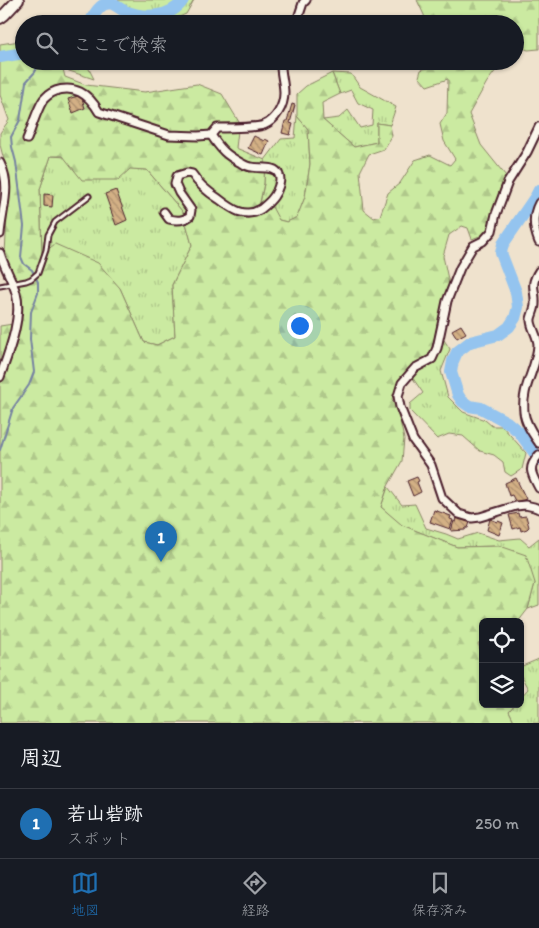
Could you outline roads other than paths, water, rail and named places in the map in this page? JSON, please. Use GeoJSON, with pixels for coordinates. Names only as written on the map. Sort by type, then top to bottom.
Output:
{"type":"FeatureCollection","features":[{"type":"Feature","properties":{"kind":"street"},"geometry":{"type":"LineString","coordinates":[[0,18],[18,0]]}},
{"type":"Feature","properties":{"kind":"street"},"geometry":{"type":"LineString","coordinates":[[299,15],[306,0]]}},
{"type":"Feature","properties":{"kind":"street"},"geometry":{"type":"LineString","coordinates":[[27,140],[43,100],[52,93],[63,89],[81,92],[94,104],[99,112],[169,135],[211,135],[217,128],[263,125],[272,120],[281,107],[284,94],[281,70]]}},
{"type":"Feature","properties":{"kind":"street"},"geometry":{"type":"LineString","coordinates":[[539,127],[527,152],[508,182],[492,231],[483,241],[473,246],[460,268],[447,301],[437,348],[432,359],[415,368],[402,383],[398,396],[400,407],[413,440],[431,466],[442,498],[459,514],[472,518],[480,517],[525,505],[539,509]]}},
{"type":"Feature","properties":{"kind":"street"},"geometry":{"type":"LineString","coordinates":[[164,212],[169,219],[175,220],[184,220],[190,216],[190,210],[175,184],[177,176],[187,173],[192,174],[203,188],[240,213],[249,214],[258,211],[270,203],[276,193],[280,177],[279,173],[273,169],[250,167],[229,156],[220,149],[211,135]]}},
{"type":"Feature","properties":{"kind":"street"},"geometry":{"type":"LineString","coordinates":[[0,163],[6,183],[6,202],[0,234]]}},
{"type":"Feature","properties":{"kind":"street"},"geometry":{"type":"LineString","coordinates":[[539,203],[533,217],[536,236],[539,242]]}},
{"type":"Feature","properties":{"kind":"street"},"geometry":{"type":"LineString","coordinates":[[0,253],[13,284],[18,305],[15,327],[0,377]]}},
{"type":"Feature","properties":{"kind":"street"},"geometry":{"type":"LineString","coordinates":[[539,271],[534,280],[533,287],[536,306],[531,319],[538,344],[523,404],[524,415],[539,443]]}},
{"type":"Feature","properties":{"kind":"street"},"geometry":{"type":"LineString","coordinates":[[539,455],[532,462],[531,473],[539,488]]}},
{"type":"Feature","properties":{"kind":"lane"},"geometry":{"type":"LineString","coordinates":[[0,286],[31,279],[38,273],[46,250],[48,235],[55,222],[89,196]]}},
{"type":"Feature","properties":{"kind":"waterway"},"geometry":{"type":"LineString","coordinates":[[156,15],[171,11],[183,0]]}},
{"type":"Feature","properties":{"kind":"waterway"},"geometry":{"type":"LineString","coordinates":[[94,15],[103,5],[110,3],[122,10],[140,15]]}},
{"type":"Feature","properties":{"kind":"waterway"},"geometry":{"type":"LineString","coordinates":[[0,57],[15,54]]}},
{"type":"Feature","properties":{"kind":"waterway"},"geometry":{"type":"LineString","coordinates":[[0,450],[13,408],[29,385],[34,372],[30,339],[31,312],[38,293],[38,282],[32,270],[24,264],[21,257],[24,226],[11,137],[20,120],[26,82],[36,70]]}},
{"type":"Feature","properties":{"kind":"waterway"},"geometry":{"type":"LineString","coordinates":[[539,190],[503,244],[501,253],[516,292],[518,307],[515,318],[509,327],[498,335],[470,342],[457,352],[451,372],[458,395],[462,401],[469,406],[481,408],[507,422],[519,432],[539,459]]}},
{"type":"Feature","properties":{"kind":"place","name":"若山砦跡"},"geometry":{"type":"Point","coordinates":[161,562]}}]}
